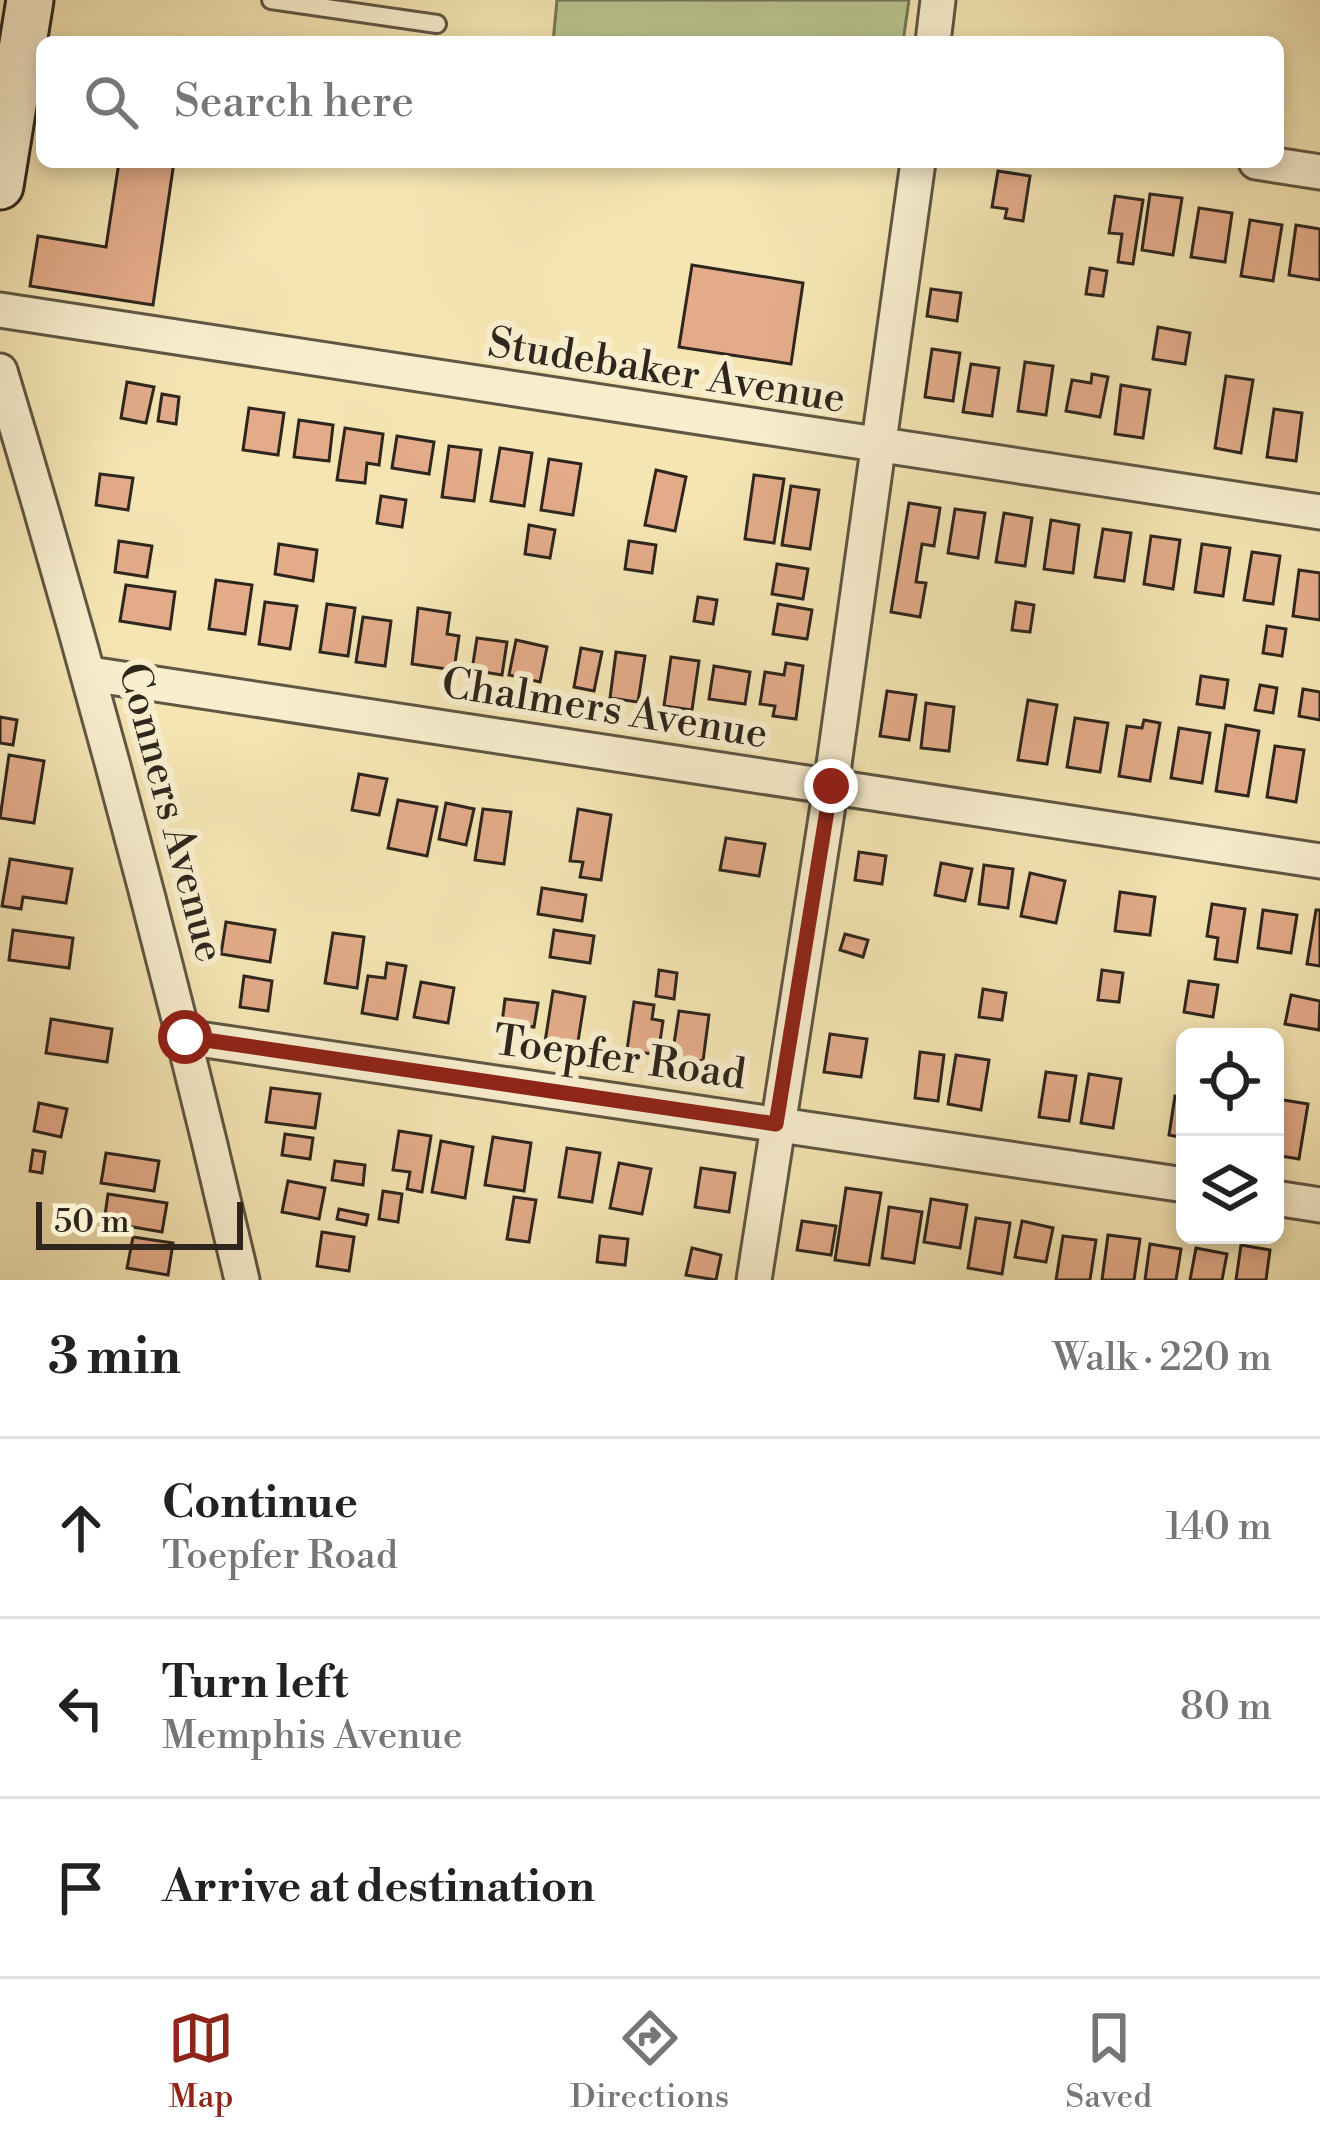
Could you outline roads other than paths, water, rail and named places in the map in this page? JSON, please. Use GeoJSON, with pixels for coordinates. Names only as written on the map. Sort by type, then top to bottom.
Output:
{"type":"FeatureCollection","features":[{"type":"Feature","properties":{"kind":"street"},"geometry":{"type":"LineString","coordinates":[[0,186],[30,0]]}},
{"type":"Feature","properties":{"kind":"street"},"geometry":{"type":"LineString","coordinates":[[934,36],[938,0]]}},
{"type":"Feature","properties":{"kind":"street"},"geometry":{"type":"LineString","coordinates":[[1284,166],[1320,172]]}},
{"type":"Feature","properties":{"kind":"street"},"geometry":{"type":"LineString","coordinates":[[754,1280],[831,786],[917,168]]}},
{"type":"Feature","properties":{"kind":"street","name":"Studebaker Avenue"},"geometry":{"type":"LineString","coordinates":[[0,310],[1320,512]]}},
{"type":"Feature","properties":{"kind":"street","name":"Conners Avenue"},"geometry":{"type":"LineString","coordinates":[[0,371],[91,674],[242,1280]]}},
{"type":"Feature","properties":{"kind":"street","name":"Chalmers Avenue"},"geometry":{"type":"LineString","coordinates":[[91,674],[1320,861]]}},
{"type":"Feature","properties":{"kind":"street","name":"Toepfer Road"},"geometry":{"type":"LineString","coordinates":[[185,1037],[1176,1184]]}},
{"type":"Feature","properties":{"kind":"street"},"geometry":{"type":"LineString","coordinates":[[1284,1199],[1320,1205]]}},
{"type":"Feature","properties":{"kind":"lane"},"geometry":{"type":"LineString","coordinates":[[271,0],[436,24]]}}]}
